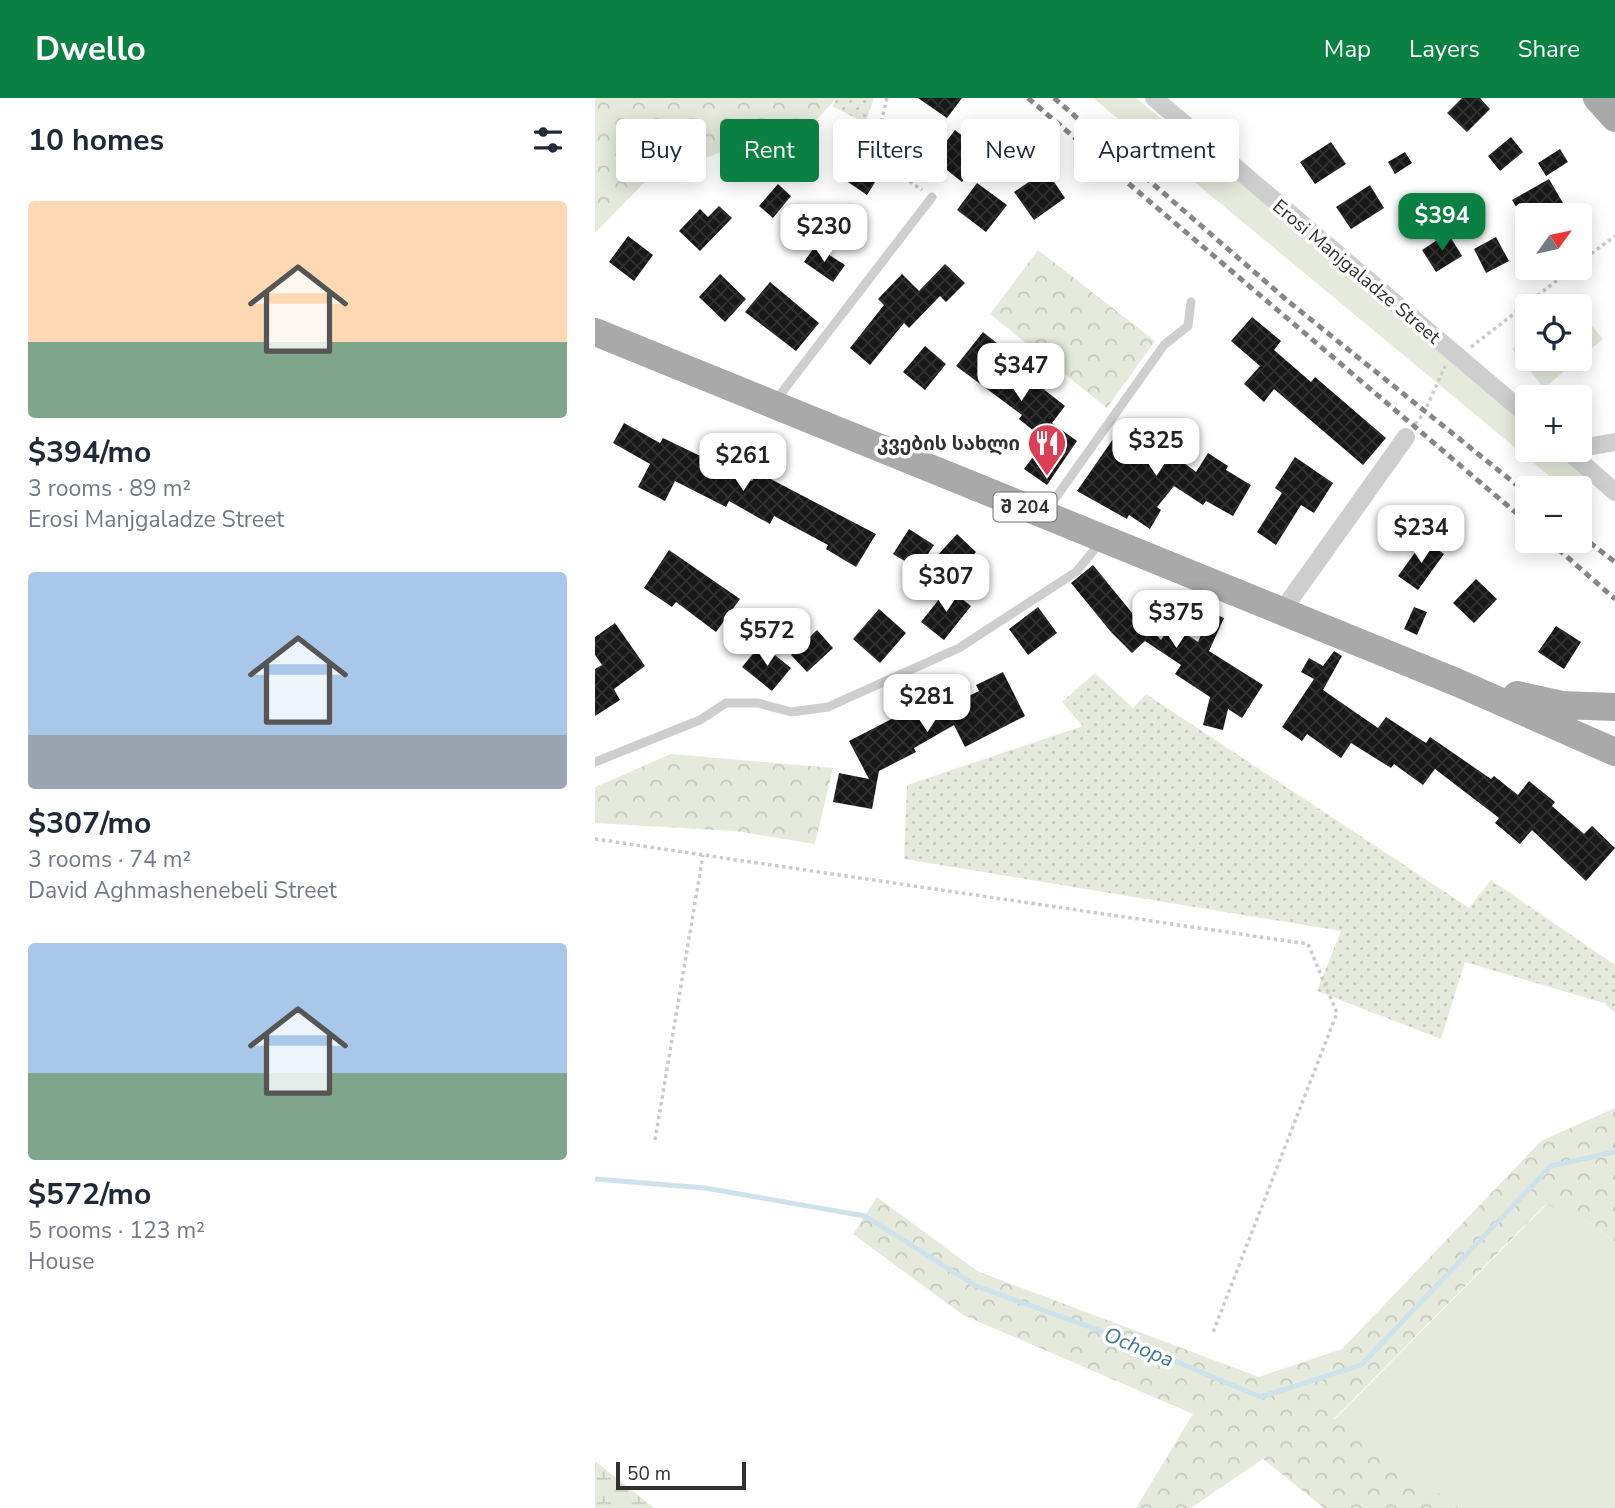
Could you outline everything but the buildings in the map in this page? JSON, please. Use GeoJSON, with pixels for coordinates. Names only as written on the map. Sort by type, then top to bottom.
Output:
{"type":"FeatureCollection","features":[{"type":"Feature","properties":{"kind":"main road"},"geometry":{"type":"LineString","coordinates":[[1597,98],[1615,118]]}},
{"type":"Feature","properties":{"kind":"main road","name":"შ 204"},"geometry":{"type":"LineString","coordinates":[[595,332],[1456,682],[1615,752]]}},
{"type":"Feature","properties":{"kind":"main road","name":"შ 204"},"geometry":{"type":"LineString","coordinates":[[1456,682],[1562,705],[1615,707]]}},
{"type":"Feature","properties":{"kind":"street","name":"Erosi Manjgaladze Street"},"geometry":{"type":"LineString","coordinates":[[1154,98],[1515,405]]}},
{"type":"Feature","properties":{"kind":"street"},"geometry":{"type":"LineString","coordinates":[[1282,611],[1406,438]]}},
{"type":"Feature","properties":{"kind":"street"},"geometry":{"type":"LineString","coordinates":[[1592,446],[1615,442]]}},
{"type":"Feature","properties":{"kind":"street"},"geometry":{"type":"LineString","coordinates":[[1582,462],[1615,492]]}},
{"type":"Feature","properties":{"kind":"lane"},"geometry":{"type":"LineString","coordinates":[[772,404],[932,197]]}},
{"type":"Feature","properties":{"kind":"lane"},"geometry":{"type":"LineString","coordinates":[[1044,514],[1164,345],[1188,326],[1191,302]]}},
{"type":"Feature","properties":{"kind":"lane"},"geometry":{"type":"LineString","coordinates":[[595,762],[700,720],[726,703],[758,703],[791,712],[828,707],[959,648],[1076,572],[1103,538]]}},
{"type":"Feature","properties":{"kind":"path"},"geometry":{"type":"LineString","coordinates":[[887,98],[876,143],[895,171],[932,197]]}},
{"type":"Feature","properties":{"kind":"path"},"geometry":{"type":"LineString","coordinates":[[1593,252],[1615,236]]}},
{"type":"Feature","properties":{"kind":"path"},"geometry":{"type":"LineString","coordinates":[[1406,438],[1424,413],[1441,370],[1557,280]]}},
{"type":"Feature","properties":{"kind":"path"},"geometry":{"type":"LineString","coordinates":[[595,839],[1308,944],[1337,1013],[1212,1335]]}},
{"type":"Feature","properties":{"kind":"path"},"geometry":{"type":"LineString","coordinates":[[655,1140],[703,855]]}},
{"type":"Feature","properties":{"kind":"green space"},"geometry":{"type":"Polygon","coordinates":[[[595,98],[837,98],[817,119],[720,119],[720,153],[706,158],[706,119],[616,119],[616,182],[645,182],[595,233],[595,98]]]}},
{"type":"Feature","properties":{"kind":"green space"},"geometry":{"type":"Polygon","coordinates":[[[837,98],[874,98],[866,119],[857,119],[832,106],[837,98]]]}},
{"type":"Feature","properties":{"kind":"green space"},"geometry":{"type":"Polygon","coordinates":[[[1093,98],[1136,98],[1162,119],[1118,119],[1093,98]]]}},
{"type":"Feature","properties":{"kind":"green space"},"geometry":{"type":"Polygon","coordinates":[[[1194,182],[1239,182],[1392,306],[1515,415],[1515,447],[1194,182]]]}},
{"type":"Feature","properties":{"kind":"green space"},"geometry":{"type":"Polygon","coordinates":[[[1038,250],[1155,341],[1107,408],[990,314],[1038,250]]]}},
{"type":"Feature","properties":{"kind":"green space"},"geometry":{"type":"Polygon","coordinates":[[[1592,326],[1603,339],[1592,348],[1592,326]]]}},
{"type":"Feature","properties":{"kind":"green space"},"geometry":{"type":"Polygon","coordinates":[[[1530,371],[1565,371],[1548,385],[1542,385],[1530,371]]]}},
{"type":"Feature","properties":{"kind":"green space"},"geometry":{"type":"Polygon","coordinates":[[[1533,462],[1571,462],[1582,471],[1582,476],[1550,476],[1533,462]]]}},
{"type":"Feature","properties":{"kind":"green space"},"geometry":{"type":"Polygon","coordinates":[[[1095,673],[1133,708],[1146,694],[1469,908],[1491,880],[1615,965],[1615,1013],[1604,1003],[1465,962],[1441,1039],[1317,991],[1341,931],[904,859],[907,785],[1083,726],[1062,702],[1095,673]]]}},
{"type":"Feature","properties":{"kind":"green space"},"geometry":{"type":"Polygon","coordinates":[[[671,754],[833,768],[815,844],[735,831],[595,823],[595,787],[671,754]]]}},
{"type":"Feature","properties":{"kind":"green space"},"geometry":{"type":"Polygon","coordinates":[[[1615,1108],[1615,1242],[1592,1224],[1546,1204],[1334,1419],[1459,1508],[1324,1508],[1263,1459],[1191,1508],[1136,1508],[1193,1414],[963,1315],[853,1234],[877,1197],[977,1271],[1259,1377],[1342,1349],[1541,1141],[1615,1108]]]}},
{"type":"Feature","properties":{"kind":"green space"},"geometry":{"type":"Polygon","coordinates":[[[1547,1204],[1592,1224],[1615,1242],[1615,1508],[1459,1508],[1334,1420],[1547,1204]]]}},
{"type":"Feature","properties":{"kind":"green space"},"geometry":{"type":"Polygon","coordinates":[[[595,1461],[654,1508],[595,1508],[595,1461]]]}},
{"type":"Feature","properties":{"kind":"waterway","name":"Ochopa"},"geometry":{"type":"LineString","coordinates":[[595,1179],[705,1188],[865,1216],[976,1286],[1112,1335],[1261,1397],[1361,1365],[1551,1166],[1615,1152]]}},
{"type":"Feature","properties":{"kind":"railway"},"geometry":{"type":"LineString","coordinates":[[1028,98],[1515,512]]}},
{"type":"Feature","properties":{"kind":"railway"},"geometry":{"type":"LineString","coordinates":[[1054,98],[1289,302],[1515,484]]}},
{"type":"Feature","properties":{"kind":"railway"},"geometry":{"type":"LineString","coordinates":[[1592,544],[1615,562]]}},
{"type":"Feature","properties":{"kind":"railway"},"geometry":{"type":"LineString","coordinates":[[1563,553],[1615,599]]}},
{"type":"Feature","properties":{"kind":"place","name":"კვების სახლი"},"geometry":{"type":"Point","coordinates":[1047,477]}}]}
